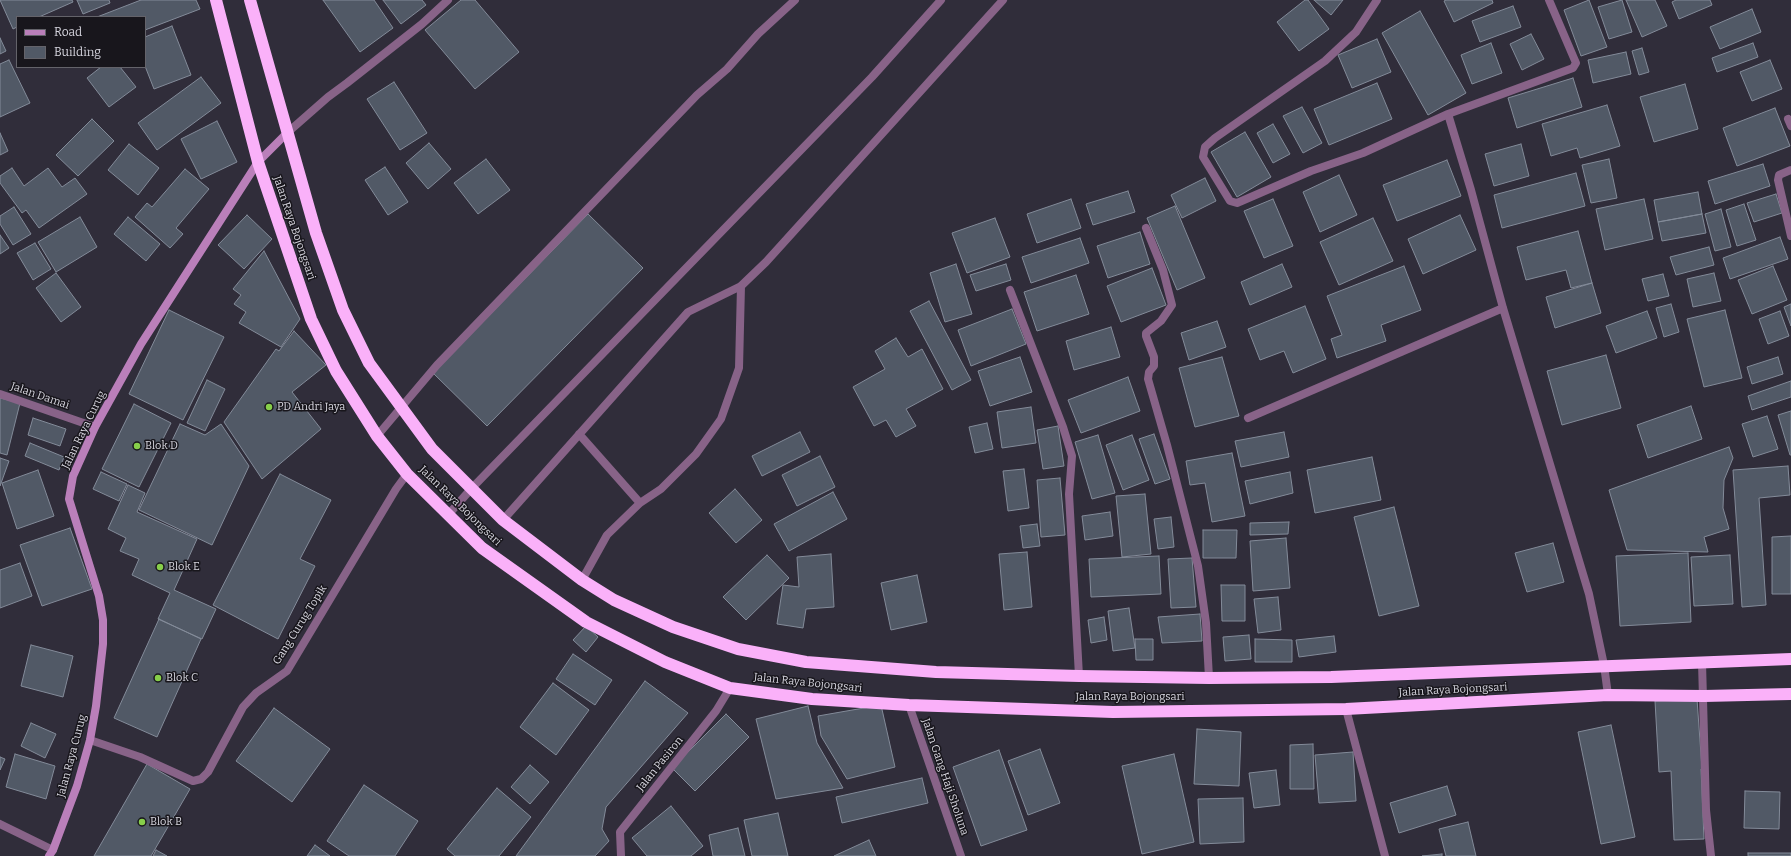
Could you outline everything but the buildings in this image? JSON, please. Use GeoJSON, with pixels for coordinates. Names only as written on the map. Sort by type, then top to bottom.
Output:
{"type":"FeatureCollection","features":[{"type":"Feature","properties":{"kind":"highway","name":"Jalan Raya Bojongsari"},"geometry":{"type":"LineString","coordinates":[[216,0],[258,162],[311,319],[336,371],[377,436],[408,474],[482,548],[586,622],[665,662],[730,688],[812,699],[909,705],[1113,712],[1346,709],[1608,695],[1704,696],[1791,694]]}},
{"type":"Feature","properties":{"kind":"highway","name":"Jalan Raya Bojongsari"},"geometry":{"type":"LineString","coordinates":[[250,0],[316,233],[343,310],[369,363],[432,449],[503,520],[582,580],[614,600],[673,627],[738,649],[806,662],[936,672],[1209,678],[1331,677],[1604,665],[1791,659]]}},
{"type":"Feature","properties":{"kind":"main road","name":"Jalan Raya Curug"},"geometry":{"type":"LineString","coordinates":[[51,853],[77,786],[90,740],[96,706],[103,644],[103,620],[98,596],[70,499],[73,476],[95,427],[141,344],[258,162],[287,133]]}},
{"type":"Feature","properties":{"kind":"street"},"geometry":{"type":"LineString","coordinates":[[287,133],[328,97],[422,24],[448,0]]}},
{"type":"Feature","properties":{"kind":"street"},"geometry":{"type":"LineString","coordinates":[[377,436],[437,365],[697,95],[727,69],[758,34],[795,0]]}},
{"type":"Feature","properties":{"kind":"street"},"geometry":{"type":"LineString","coordinates":[[448,515],[471,489],[872,77],[941,0]]}},
{"type":"Feature","properties":{"kind":"street"},"geometry":{"type":"LineString","coordinates":[[503,520],[688,312],[741,286],[766,262],[1003,0]]}},
{"type":"Feature","properties":{"kind":"street"},"geometry":{"type":"LineString","coordinates":[[1377,0],[1356,32],[1325,61],[1205,147],[1203,157],[1230,201],[1237,203],[1311,171],[1363,153],[1448,114],[1573,68],[1576,63],[1549,0]]}},
{"type":"Feature","properties":{"kind":"street"},"geometry":{"type":"LineString","coordinates":[[1448,114],[1471,190],[1503,308],[1589,594],[1604,665],[1608,695]]}},
{"type":"Feature","properties":{"kind":"street"},"geometry":{"type":"LineString","coordinates":[[1791,170],[1779,175],[1778,180],[1791,236]]}},
{"type":"Feature","properties":{"kind":"street"},"geometry":{"type":"LineString","coordinates":[[1146,228],[1163,270],[1172,305],[1160,321],[1146,333],[1154,357],[1154,366],[1148,379],[1167,445],[1198,566],[1206,623],[1209,678]]}},
{"type":"Feature","properties":{"kind":"street"},"geometry":{"type":"LineString","coordinates":[[582,580],[607,535],[640,503],[661,489],[696,454],[721,419],[739,368],[741,286]]}},
{"type":"Feature","properties":{"kind":"street"},"geometry":{"type":"LineString","coordinates":[[1010,290],[1063,427],[1072,456],[1069,494],[1079,676]]}},
{"type":"Feature","properties":{"kind":"street"},"geometry":{"type":"LineString","coordinates":[[1248,418],[1503,308]]}},
{"type":"Feature","properties":{"kind":"street","name":"Jalan Damai"},"geometry":{"type":"LineString","coordinates":[[0,394],[95,427]]}},
{"type":"Feature","properties":{"kind":"street"},"geometry":{"type":"LineString","coordinates":[[580,434],[640,503]]}},
{"type":"Feature","properties":{"kind":"street","name":"Gang Curug Topik"},"geometry":{"type":"LineString","coordinates":[[90,740],[140,757],[193,781],[200,779],[208,772],[243,707],[256,693],[287,671],[396,489],[408,474]]}},
{"type":"Feature","properties":{"kind":"street"},"geometry":{"type":"LineString","coordinates":[[1702,662],[1706,810],[1711,856]]}},
{"type":"Feature","properties":{"kind":"street","name":"Jalan Pasiron"},"geometry":{"type":"LineString","coordinates":[[621,856],[620,832],[716,711],[730,688]]}},
{"type":"Feature","properties":{"kind":"street","name":"Jalan Gang Haji Sholuna"},"geometry":{"type":"LineString","coordinates":[[909,705],[961,856]]}},
{"type":"Feature","properties":{"kind":"street"},"geometry":{"type":"LineString","coordinates":[[1346,709],[1385,856]]}},
{"type":"Feature","properties":{"kind":"street"},"geometry":{"type":"LineString","coordinates":[[0,824],[51,853]]}},
{"type":"Feature","properties":{"kind":"place","name":"PD Andri Jaya"},"geometry":{"type":"Point","coordinates":[269,407]}},
{"type":"Feature","properties":{"kind":"place","name":"Blok D"},"geometry":{"type":"Point","coordinates":[137,446]}},
{"type":"Feature","properties":{"kind":"place","name":"Blok E"},"geometry":{"type":"Point","coordinates":[160,567]}},
{"type":"Feature","properties":{"kind":"place","name":"Blok C"},"geometry":{"type":"Point","coordinates":[158,678]}},
{"type":"Feature","properties":{"kind":"place","name":"Blok B"},"geometry":{"type":"Point","coordinates":[142,822]}}]}
